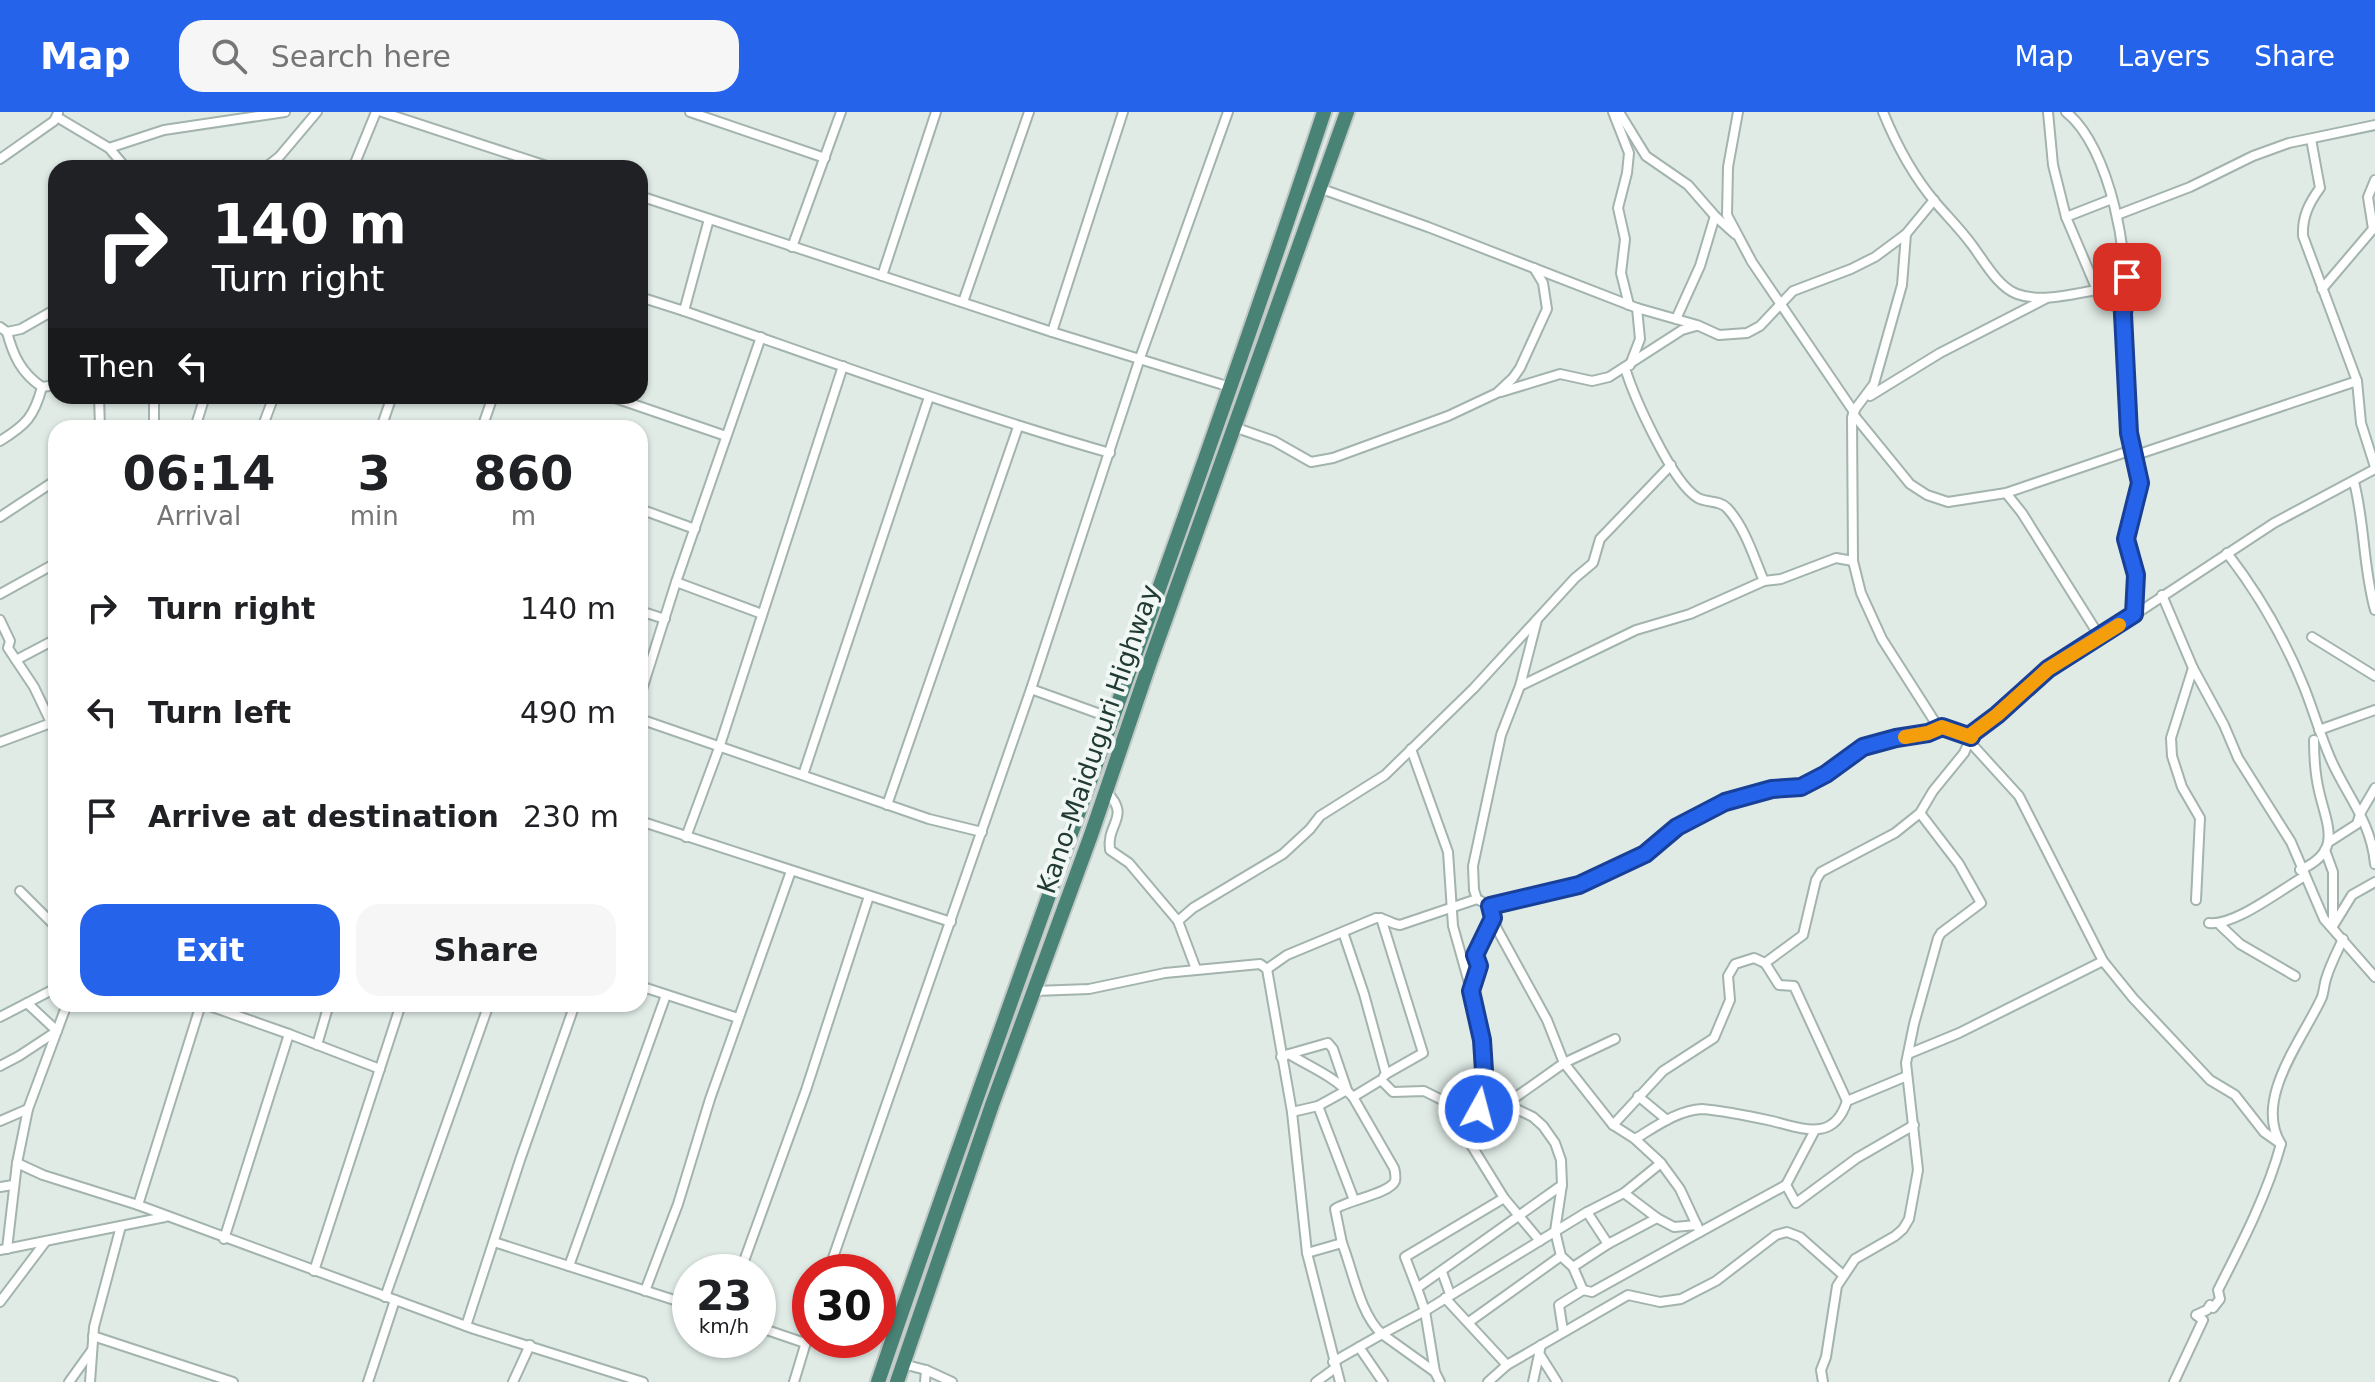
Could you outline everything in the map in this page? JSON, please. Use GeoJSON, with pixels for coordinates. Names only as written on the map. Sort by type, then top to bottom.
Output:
{"type":"FeatureCollection","features":[{"type":"Feature","properties":{"kind":"highway","name":"Kano-Maiduguri Highway"},"geometry":{"type":"LineString","coordinates":[[878,1382],[975,1098],[1230,387],[1324,112]]}},
{"type":"Feature","properties":{"kind":"highway","name":"Kano-Maiduguri Highway"},"geometry":{"type":"LineString","coordinates":[[897,1382],[992,1105],[1347,112]]}},
{"type":"Feature","properties":{"kind":"street"},"geometry":{"type":"LineString","coordinates":[[109,148],[164,130],[285,112]]}},
{"type":"Feature","properties":{"kind":"street"},"geometry":{"type":"LineString","coordinates":[[275,160],[317,112]]}},
{"type":"Feature","properties":{"kind":"street"},"geometry":{"type":"LineString","coordinates":[[356,160],[376,112]]}},
{"type":"Feature","properties":{"kind":"street"},"geometry":{"type":"LineString","coordinates":[[382,112],[529,160]]}},
{"type":"Feature","properties":{"kind":"street"},"geometry":{"type":"LineString","coordinates":[[690,112],[825,158]]}},
{"type":"Feature","properties":{"kind":"street"},"geometry":{"type":"LineString","coordinates":[[792,247],[841,112]]}},
{"type":"Feature","properties":{"kind":"street"},"geometry":{"type":"LineString","coordinates":[[882,276],[936,112]]}},
{"type":"Feature","properties":{"kind":"street"},"geometry":{"type":"LineString","coordinates":[[963,302],[1029,112]]}},
{"type":"Feature","properties":{"kind":"street"},"geometry":{"type":"LineString","coordinates":[[1052,332],[1123,112]]}},
{"type":"Feature","properties":{"kind":"street"},"geometry":{"type":"LineString","coordinates":[[834,1254],[1031,689],[1140,358],[1228,112]]}},
{"type":"Feature","properties":{"kind":"street"},"geometry":{"type":"LineString","coordinates":[[1616,112],[1646,156],[1688,185],[1715,216],[1739,237]]}},
{"type":"Feature","properties":{"kind":"street"},"geometry":{"type":"LineString","coordinates":[[1616,112],[1629,153],[1618,208],[1625,239],[1621,273],[1640,339],[1628,366],[1633,393],[1682,482],[1698,498],[1728,509],[1744,535],[1764,581]]}},
{"type":"Feature","properties":{"kind":"street"},"geometry":{"type":"LineString","coordinates":[[1738,112],[1725,202],[1727,215],[1752,262],[1854,413],[1910,484],[1927,495],[1948,502],[2006,493],[2357,381]]}},
{"type":"Feature","properties":{"kind":"street"},"geometry":{"type":"LineString","coordinates":[[1883,112],[1907,161],[1999,281],[2016,294],[2048,298],[2097,290]]}},
{"type":"Feature","properties":{"kind":"street"},"geometry":{"type":"LineString","coordinates":[[2048,112],[2053,165],[2066,217],[2097,290],[2123,314]]}},
{"type":"Feature","properties":{"kind":"street"},"geometry":{"type":"LineString","coordinates":[[2066,112],[2086,131],[2112,199],[2127,277],[2123,314],[2133,453],[2140,483],[2126,539],[2136,575],[2134,614]]}},
{"type":"Feature","properties":{"kind":"street"},"geometry":{"type":"LineString","coordinates":[[0,159],[58,114],[109,148],[119,160]]}},
{"type":"Feature","properties":{"kind":"street"},"geometry":{"type":"LineString","coordinates":[[2117,215],[2289,143],[2375,125]]}},
{"type":"Feature","properties":{"kind":"street"},"geometry":{"type":"LineString","coordinates":[[1765,963],[1803,935],[1816,880],[1821,872],[1895,833],[1920,813],[1933,791],[1964,753],[1973,733],[2048,669],[2274,523],[2375,468],[2361,423],[2357,381],[2303,236],[2302,223],[2308,206],[2320,188],[2311,139]]}},
{"type":"Feature","properties":{"kind":"street"},"geometry":{"type":"LineString","coordinates":[[2322,289],[2373,229],[2368,197],[2375,180]]}},
{"type":"Feature","properties":{"kind":"street"},"geometry":{"type":"LineString","coordinates":[[1319,188],[1633,307],[1697,325],[1719,335],[1739,335],[1760,326],[1793,291],[1875,257],[1906,234],[1934,200]]}},
{"type":"Feature","properties":{"kind":"street"},"geometry":{"type":"LineString","coordinates":[[648,199],[1052,332],[1230,387]]}},
{"type":"Feature","properties":{"kind":"street"},"geometry":{"type":"LineString","coordinates":[[2066,217],[2112,199]]}},
{"type":"Feature","properties":{"kind":"street"},"geometry":{"type":"LineString","coordinates":[[1676,319],[1700,266],[1715,216]]}},
{"type":"Feature","properties":{"kind":"street"},"geometry":{"type":"LineString","coordinates":[[684,311],[709,219]]}},
{"type":"Feature","properties":{"kind":"street"},"geometry":{"type":"LineString","coordinates":[[1906,234],[1902,285],[1874,384],[1854,413],[1853,561],[1861,593],[1882,639],[1929,712],[1942,727],[1970,739],[2019,796],[2103,961],[2133,998],[2210,1080],[2235,1095],[2264,1132],[2281,1144]]}},
{"type":"Feature","properties":{"kind":"street"},"geometry":{"type":"LineString","coordinates":[[1497,393],[1520,368],[1547,309],[1543,283],[1534,268]]}},
{"type":"Feature","properties":{"kind":"street"},"geometry":{"type":"LineString","coordinates":[[1863,400],[1940,353],[2048,298]]}},
{"type":"Feature","properties":{"kind":"street"},"geometry":{"type":"LineString","coordinates":[[648,300],[1018,427],[1110,453]]}},
{"type":"Feature","properties":{"kind":"street"},"geometry":{"type":"LineString","coordinates":[[48,314],[21,329],[4,329],[13,354],[25,373],[42,387],[48,386]]}},
{"type":"Feature","properties":{"kind":"street"},"geometry":{"type":"LineString","coordinates":[[1234,427],[1274,441],[1311,462],[1333,458],[1448,416],[1497,393],[1560,374],[1592,381],[1609,377],[1682,330],[1697,325]]}},
{"type":"Feature","properties":{"kind":"street"},"geometry":{"type":"LineString","coordinates":[[648,671],[761,337]]}},
{"type":"Feature","properties":{"kind":"street"},"geometry":{"type":"LineString","coordinates":[[686,837],[719,748],[843,366]]}},
{"type":"Feature","properties":{"kind":"street"},"geometry":{"type":"LineString","coordinates":[[0,441],[29,421],[42,387]]}},
{"type":"Feature","properties":{"kind":"street"},"geometry":{"type":"LineString","coordinates":[[803,775],[929,397]]}},
{"type":"Feature","properties":{"kind":"street"},"geometry":{"type":"LineString","coordinates":[[632,404],[726,436]]}},
{"type":"Feature","properties":{"kind":"street"},"geometry":{"type":"LineString","coordinates":[[887,805],[1018,427]]}},
{"type":"Feature","properties":{"kind":"street"},"geometry":{"type":"LineString","coordinates":[[1178,921],[1193,908],[1283,854],[1320,816],[1375,783],[1474,688],[1575,578],[1593,563],[1600,539],[1671,465]]}},
{"type":"Feature","properties":{"kind":"street"},"geometry":{"type":"LineString","coordinates":[[2354,482],[2362,520],[2366,575],[2374,605]]}},
{"type":"Feature","properties":{"kind":"street"},"geometry":{"type":"LineString","coordinates":[[0,517],[48,485]]}},
{"type":"Feature","properties":{"kind":"street"},"geometry":{"type":"LineString","coordinates":[[2006,493],[2022,513],[2100,637]]}},
{"type":"Feature","properties":{"kind":"street"},"geometry":{"type":"LineString","coordinates":[[648,512],[695,529]]}},
{"type":"Feature","properties":{"kind":"street"},"geometry":{"type":"LineString","coordinates":[[2227,553],[2247,579],[2303,685],[2319,730],[2361,818],[2375,864]]}},
{"type":"Feature","properties":{"kind":"street"},"geometry":{"type":"LineString","coordinates":[[1520,686],[1636,630],[1690,614],[1764,581],[1781,579],[1841,557],[1853,561]]}},
{"type":"Feature","properties":{"kind":"street"},"geometry":{"type":"LineString","coordinates":[[0,594],[48,567]]}},
{"type":"Feature","properties":{"kind":"street"},"geometry":{"type":"LineString","coordinates":[[676,582],[762,614]]}},
{"type":"Feature","properties":{"kind":"street"},"geometry":{"type":"LineString","coordinates":[[2162,595],[2193,668],[2238,758],[2291,842],[2324,919],[2375,977]]}},
{"type":"Feature","properties":{"kind":"street"},"geometry":{"type":"LineString","coordinates":[[648,614],[665,619]]}},
{"type":"Feature","properties":{"kind":"street"},"geometry":{"type":"LineString","coordinates":[[0,620],[10,641],[4,650],[16,660],[34,687],[48,716]]}},
{"type":"Feature","properties":{"kind":"street"},"geometry":{"type":"LineString","coordinates":[[1537,620],[1520,686],[1501,735],[1473,866],[1477,899],[1490,906],[1579,885],[1645,854],[1677,827],[1725,802],[1772,789],[1801,787],[1826,774],[1863,747],[1942,727]]}},
{"type":"Feature","properties":{"kind":"street"},"geometry":{"type":"LineString","coordinates":[[2312,637],[2375,676]]}},
{"type":"Feature","properties":{"kind":"street"},"geometry":{"type":"LineString","coordinates":[[16,660],[48,643]]}},
{"type":"Feature","properties":{"kind":"street"},"geometry":{"type":"LineString","coordinates":[[2193,668],[2171,738],[2171,747],[2182,787],[2200,818],[2196,900]]}},
{"type":"Feature","properties":{"kind":"street"},"geometry":{"type":"LineString","coordinates":[[1031,689],[1111,718]]}},
{"type":"Feature","properties":{"kind":"street"},"geometry":{"type":"LineString","coordinates":[[2319,730],[2375,710]]}},
{"type":"Feature","properties":{"kind":"street"},"geometry":{"type":"LineString","coordinates":[[648,722],[929,819],[982,832]]}},
{"type":"Feature","properties":{"kind":"street"},"geometry":{"type":"LineString","coordinates":[[0,742],[48,730]]}},
{"type":"Feature","properties":{"kind":"street"},"geometry":{"type":"LineString","coordinates":[[2314,740],[2315,772],[2331,832],[2327,846],[2333,872],[2333,926]]}},
{"type":"Feature","properties":{"kind":"street"},"geometry":{"type":"LineString","coordinates":[[1411,749],[1448,852],[1453,926],[1478,1015],[1483,1086],[1479,1109],[1465,1135]]}},
{"type":"Feature","properties":{"kind":"street"},"geometry":{"type":"LineString","coordinates":[[2220,925],[2319,858],[2327,846],[2361,818],[2375,788]]}},
{"type":"Feature","properties":{"kind":"street"},"geometry":{"type":"LineString","coordinates":[[1106,791],[1118,803],[1119,814],[1109,842],[1110,850],[1129,863],[1178,921],[1196,969]]}},
{"type":"Feature","properties":{"kind":"street"},"geometry":{"type":"LineString","coordinates":[[1823,1382],[1821,1370],[1826,1357],[1837,1286],[1855,1259],[1895,1236],[1909,1219],[1918,1170],[1907,1076],[1908,1054],[1938,938],[1981,903],[1959,864],[1920,813]]}},
{"type":"Feature","properties":{"kind":"street"},"geometry":{"type":"LineString","coordinates":[[2361,818],[2375,815]]}},
{"type":"Feature","properties":{"kind":"street"},"geometry":{"type":"LineString","coordinates":[[648,824],[951,922]]}},
{"type":"Feature","properties":{"kind":"street"},"geometry":{"type":"LineString","coordinates":[[645,1291],[678,1204],[738,1018],[791,871]]}},
{"type":"Feature","properties":{"kind":"street"},"geometry":{"type":"LineString","coordinates":[[2333,926],[2352,895],[2375,882]]}},
{"type":"Feature","properties":{"kind":"street"},"geometry":{"type":"LineString","coordinates":[[20,891],[48,919]]}},
{"type":"Feature","properties":{"kind":"street"},"geometry":{"type":"LineString","coordinates":[[747,1254],[806,1090],[869,896]]}},
{"type":"Feature","properties":{"kind":"street"},"geometry":{"type":"LineString","coordinates":[[1381,918],[1392,925],[1400,925],[1477,899]]}},
{"type":"Feature","properties":{"kind":"street"},"geometry":{"type":"LineString","coordinates":[[1490,906],[1512,960],[1555,1036],[1564,1063],[1613,1125],[1635,1139],[1661,1163],[1680,1189],[1698,1229]]}},
{"type":"Feature","properties":{"kind":"street"},"geometry":{"type":"LineString","coordinates":[[1267,969],[1287,955],[1381,918]]}},
{"type":"Feature","properties":{"kind":"street"},"geometry":{"type":"LineString","coordinates":[[1292,1112],[1350,1094],[1423,1053],[1381,918]]}},
{"type":"Feature","properties":{"kind":"street"},"geometry":{"type":"LineString","coordinates":[[1471,991],[1467,967],[1493,918]]}},
{"type":"Feature","properties":{"kind":"street"},"geometry":{"type":"LineString","coordinates":[[2209,923],[2220,925],[2240,944],[2295,976]]}},
{"type":"Feature","properties":{"kind":"street"},"geometry":{"type":"LineString","coordinates":[[1343,932],[1364,994],[1383,1077],[1393,1092],[1424,1091],[1444,1101],[1479,1109],[1506,1104],[1564,1063],[1615,1039]]}},
{"type":"Feature","properties":{"kind":"street"},"geometry":{"type":"LineString","coordinates":[[2281,1144],[2274,1132],[2273,1105],[2278,1084],[2324,993],[2331,965],[2343,939]]}},
{"type":"Feature","properties":{"kind":"street"},"geometry":{"type":"LineString","coordinates":[[1613,1125],[1663,1071],[1714,1038],[1730,1000],[1728,976],[1735,964],[1754,958],[1765,963],[1779,985],[1794,986],[1847,1101],[1843,1114],[1835,1123],[1815,1130],[1693,1109],[1635,1139]]}},
{"type":"Feature","properties":{"kind":"street"},"geometry":{"type":"LineString","coordinates":[[1908,1054],[1959,1033],[2103,961]]}},
{"type":"Feature","properties":{"kind":"street"},"geometry":{"type":"LineString","coordinates":[[1035,991],[1089,989],[1196,969],[1260,964],[1267,969],[1285,1056],[1307,1253],[1340,1382]]}},
{"type":"Feature","properties":{"kind":"street"},"geometry":{"type":"LineString","coordinates":[[648,989],[738,1018]]}},
{"type":"Feature","properties":{"kind":"street"},"geometry":{"type":"LineString","coordinates":[[1,1014],[48,992]]}},
{"type":"Feature","properties":{"kind":"street"},"geometry":{"type":"LineString","coordinates":[[569,1266],[666,995]]}},
{"type":"Feature","properties":{"kind":"street"},"geometry":{"type":"LineString","coordinates":[[27,1003],[57,1031]]}},
{"type":"Feature","properties":{"kind":"street"},"geometry":{"type":"LineString","coordinates":[[64,1012],[28,1109],[4,1250],[166,1216]]}},
{"type":"Feature","properties":{"kind":"street"},"geometry":{"type":"LineString","coordinates":[[138,1205],[200,1012]]}},
{"type":"Feature","properties":{"kind":"street"},"geometry":{"type":"LineString","coordinates":[[226,1012],[380,1069]]}},
{"type":"Feature","properties":{"kind":"street"},"geometry":{"type":"LineString","coordinates":[[317,1045],[327,1012]]}},
{"type":"Feature","properties":{"kind":"street"},"geometry":{"type":"LineString","coordinates":[[314,1271],[398,1012]]}},
{"type":"Feature","properties":{"kind":"street"},"geometry":{"type":"LineString","coordinates":[[385,1297],[486,1012]]}},
{"type":"Feature","properties":{"kind":"street"},"geometry":{"type":"LineString","coordinates":[[466,1326],[572,1012]]}},
{"type":"Feature","properties":{"kind":"street"},"geometry":{"type":"LineString","coordinates":[[0,1066],[57,1031]]}},
{"type":"Feature","properties":{"kind":"street"},"geometry":{"type":"LineString","coordinates":[[224,1239],[289,1034]]}},
{"type":"Feature","properties":{"kind":"street"},"geometry":{"type":"LineString","coordinates":[[1285,1056],[1324,1044],[1331,1045],[1350,1094],[1394,1168],[1394,1183],[1335,1209],[1342,1243],[1373,1325],[1435,1372]]}},
{"type":"Feature","properties":{"kind":"street"},"geometry":{"type":"LineString","coordinates":[[1285,1056],[1324,1072],[1350,1094]]}},
{"type":"Feature","properties":{"kind":"street"},"geometry":{"type":"LineString","coordinates":[[1847,1101],[1907,1076]]}},
{"type":"Feature","properties":{"kind":"street"},"geometry":{"type":"LineString","coordinates":[[1638,1096],[1667,1120]]}},
{"type":"Feature","properties":{"kind":"street"},"geometry":{"type":"LineString","coordinates":[[1444,1101],[1516,1216],[1540,1241]]}},
{"type":"Feature","properties":{"kind":"street"},"geometry":{"type":"LineString","coordinates":[[1506,1104],[1533,1117],[1555,1143],[1561,1160],[1562,1185],[1555,1231],[1561,1256],[1573,1267],[1583,1290]]}},
{"type":"Feature","properties":{"kind":"street"},"geometry":{"type":"LineString","coordinates":[[1318,1106],[1354,1200]]}},
{"type":"Feature","properties":{"kind":"street"},"geometry":{"type":"LineString","coordinates":[[0,1121],[28,1109]]}},
{"type":"Feature","properties":{"kind":"street"},"geometry":{"type":"LineString","coordinates":[[1786,1185],[1796,1203],[1857,1158],[1914,1125]]}},
{"type":"Feature","properties":{"kind":"street"},"geometry":{"type":"LineString","coordinates":[[1563,1331],[1559,1305],[1583,1290],[1592,1292],[1698,1229],[1786,1185],[1815,1130]]}},
{"type":"Feature","properties":{"kind":"street"},"geometry":{"type":"LineString","coordinates":[[2174,1382],[2203,1320],[2196,1315],[2210,1305],[2213,1308],[2220,1299],[2218,1290],[2252,1221],[2281,1144]]}},
{"type":"Feature","properties":{"kind":"street"},"geometry":{"type":"LineString","coordinates":[[17,1163],[43,1175],[138,1205],[466,1326],[643,1382]]}},
{"type":"Feature","properties":{"kind":"street"},"geometry":{"type":"LineString","coordinates":[[1316,1382],[1359,1347],[1624,1193],[1661,1163]]}},
{"type":"Feature","properties":{"kind":"street"},"geometry":{"type":"LineString","coordinates":[[0,1187],[13,1185]]}},
{"type":"Feature","properties":{"kind":"street"},"geometry":{"type":"LineString","coordinates":[[1417,1288],[1562,1185]]}},
{"type":"Feature","properties":{"kind":"street"},"geometry":{"type":"LineString","coordinates":[[1624,1193],[1674,1227],[1698,1229]]}},
{"type":"Feature","properties":{"kind":"street"},"geometry":{"type":"LineString","coordinates":[[1440,1382],[1435,1372],[1425,1311],[1405,1257],[1504,1198]]}},
{"type":"Feature","properties":{"kind":"street"},"geometry":{"type":"LineString","coordinates":[[1587,1212],[1608,1244]]}},
{"type":"Feature","properties":{"kind":"street"},"geometry":{"type":"LineString","coordinates":[[1573,1267],[1657,1218]]}},
{"type":"Feature","properties":{"kind":"street"},"geometry":{"type":"LineString","coordinates":[[90,1382],[93,1336],[121,1226]]}},
{"type":"Feature","properties":{"kind":"street"},"geometry":{"type":"LineString","coordinates":[[1488,1382],[1507,1365],[1628,1295],[1660,1302],[1688,1296],[1716,1281],[1776,1235],[1787,1232],[1800,1237],[1843,1275]]}},
{"type":"Feature","properties":{"kind":"street"},"geometry":{"type":"LineString","coordinates":[[0,1302],[46,1241]]}},
{"type":"Feature","properties":{"kind":"street"},"geometry":{"type":"LineString","coordinates":[[494,1242],[672,1299]]}},
{"type":"Feature","properties":{"kind":"street"},"geometry":{"type":"LineString","coordinates":[[1307,1253],[1342,1243]]}},
{"type":"Feature","properties":{"kind":"street"},"geometry":{"type":"LineString","coordinates":[[1469,1322],[1561,1256]]}},
{"type":"Feature","properties":{"kind":"street"},"geometry":{"type":"LineString","coordinates":[[1442,1272],[1448,1296],[1507,1365]]}},
{"type":"Feature","properties":{"kind":"street"},"geometry":{"type":"LineString","coordinates":[[368,1382],[395,1300]]}},
{"type":"Feature","properties":{"kind":"street"},"geometry":{"type":"LineString","coordinates":[[93,1336],[233,1382]]}},
{"type":"Feature","properties":{"kind":"street"},"geometry":{"type":"LineString","coordinates":[[513,1382],[530,1345]]}},
{"type":"Feature","properties":{"kind":"street"},"geometry":{"type":"LineString","coordinates":[[1533,1382],[1541,1345]]}},
{"type":"Feature","properties":{"kind":"street"},"geometry":{"type":"LineString","coordinates":[[1359,1347],[1383,1382]]}},
{"type":"Feature","properties":{"kind":"street"},"geometry":{"type":"LineString","coordinates":[[69,1382],[92,1350]]}},
{"type":"Feature","properties":{"kind":"street"},"geometry":{"type":"LineString","coordinates":[[1540,1355],[1557,1382]]}},
{"type":"Feature","properties":{"kind":"street"},"geometry":{"type":"LineString","coordinates":[[794,1382],[801,1358]]}},
{"type":"Feature","properties":{"kind":"street"},"geometry":{"type":"LineString","coordinates":[[903,1364],[952,1382]]}},
{"type":"Feature","properties":{"kind":"street"},"geometry":{"type":"LineString","coordinates":[[925,1382],[926,1370]]}},
{"type":"Feature","properties":{"kind":"slow traffic"},"geometry":{"type":"LineString","coordinates":[[1905,737],[1942,727],[1971,737],[2048,669],[2119,625]]}},
{"type":"Feature","properties":{"kind":"route"},"geometry":{"type":"LineString","coordinates":[[1479,1109],[1484,1071],[1482,1040],[1471,991],[1479,966],[1475,955],[1493,918],[1490,906],[1579,885],[1645,854],[1677,827],[1725,802],[1772,789],[1801,787],[1826,774],[1863,747],[1877,742],[1928,733],[1942,727],[1971,737],[2048,669],[2134,614],[2136,575],[2126,539],[2138,495],[2140,474],[2129,433],[2123,314],[2127,277]]}}]}
